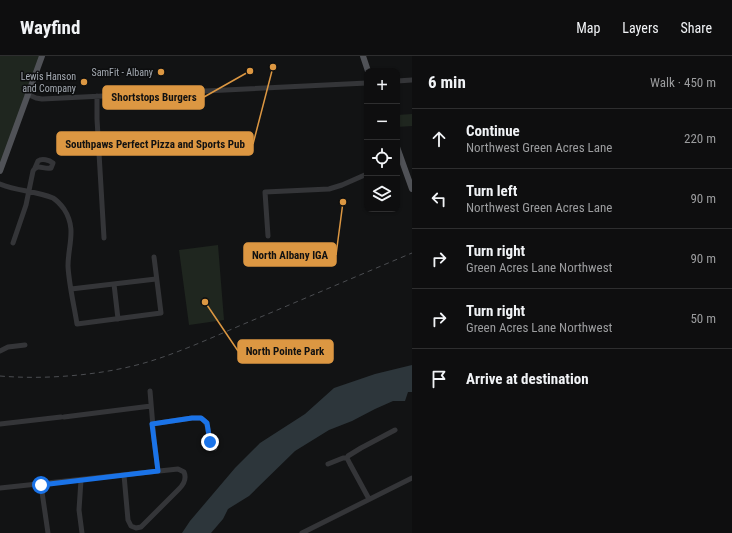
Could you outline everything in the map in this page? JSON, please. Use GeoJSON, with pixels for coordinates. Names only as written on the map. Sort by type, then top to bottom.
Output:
{"type":"FeatureCollection","features":[{"type":"Feature","properties":{"kind":"main road"},"geometry":{"type":"LineString","coordinates":[[0,171],[42,56]]}},
{"type":"Feature","properties":{"kind":"main road"},"geometry":{"type":"LineString","coordinates":[[363,56],[367,68]]}},
{"type":"Feature","properties":{"kind":"main road"},"geometry":{"type":"LineString","coordinates":[[400,162],[412,189]]}},
{"type":"Feature","properties":{"kind":"street"},"geometry":{"type":"LineString","coordinates":[[400,81],[412,80]]}},
{"type":"Feature","properties":{"kind":"street"},"geometry":{"type":"LineString","coordinates":[[27,94],[37,99],[364,83]]}},
{"type":"Feature","properties":{"kind":"street"},"geometry":{"type":"LineString","coordinates":[[97,96],[104,238]]}},
{"type":"Feature","properties":{"kind":"street"},"geometry":{"type":"LineString","coordinates":[[13,243],[35,168]]}},
{"type":"Feature","properties":{"kind":"street"},"geometry":{"type":"LineString","coordinates":[[268,236],[265,192],[329,189],[364,175]]}},
{"type":"Feature","properties":{"kind":"street"},"geometry":{"type":"LineString","coordinates":[[0,184],[54,199],[59,202],[68,216],[71,226],[72,239],[68,266],[77,324],[161,313],[154,257]]}},
{"type":"Feature","properties":{"kind":"street"},"geometry":{"type":"LineString","coordinates":[[71,289],[156,279]]}},
{"type":"Feature","properties":{"kind":"street"},"geometry":{"type":"LineString","coordinates":[[114,284],[118,319]]}},
{"type":"Feature","properties":{"kind":"street"},"geometry":{"type":"LineString","coordinates":[[0,351],[8,347],[24,345]]}},
{"type":"Feature","properties":{"kind":"street"},"geometry":{"type":"LineString","coordinates":[[150,391],[150,406],[158,471]]}},
{"type":"Feature","properties":{"kind":"street"},"geometry":{"type":"LineString","coordinates":[[0,424],[150,406]]}},
{"type":"Feature","properties":{"kind":"street"},"geometry":{"type":"LineString","coordinates":[[152,424],[201,418],[207,423],[210,442],[215,448]]}},
{"type":"Feature","properties":{"kind":"street"},"geometry":{"type":"LineString","coordinates":[[348,458],[350,454],[395,430]]}},
{"type":"Feature","properties":{"kind":"street"},"geometry":{"type":"LineString","coordinates":[[328,464],[343,458],[348,458]]}},
{"type":"Feature","properties":{"kind":"street"},"geometry":{"type":"LineString","coordinates":[[348,458],[369,499]]}},
{"type":"Feature","properties":{"kind":"street"},"geometry":{"type":"LineString","coordinates":[[0,488],[41,485],[81,480],[158,471],[181,469],[186,474],[185,480],[180,489],[144,524],[136,528],[131,526],[128,520],[124,475]]}},
{"type":"Feature","properties":{"kind":"street"},"geometry":{"type":"LineString","coordinates":[[302,533],[412,478]]}},
{"type":"Feature","properties":{"kind":"street"},"geometry":{"type":"LineString","coordinates":[[81,480],[80,510],[82,533]]}},
{"type":"Feature","properties":{"kind":"street"},"geometry":{"type":"LineString","coordinates":[[41,485],[48,533]]}},
{"type":"Feature","properties":{"kind":"shaded area"},"geometry":{"type":"Polygon","coordinates":[[[0,56],[42,56],[0,171],[0,56]]]}},
{"type":"Feature","properties":{"kind":"shaded area"},"geometry":{"type":"Polygon","coordinates":[[[412,114],[412,126],[400,127],[400,115],[412,114]]]}},
{"type":"Feature","properties":{"kind":"shaded area"},"geometry":{"type":"Polygon","coordinates":[[[218,245],[224,320],[189,325],[179,250],[218,245]]]}},
{"type":"Feature","properties":{"kind":"shaded area"},"geometry":{"type":"Polygon","coordinates":[[[412,365],[412,392],[408,392],[405,401],[393,401],[375,409],[352,421],[329,430],[295,451],[249,496],[228,509],[223,519],[211,533],[182,533],[190,521],[235,468],[260,443],[305,414],[334,388],[375,374],[412,365]]]}},
{"type":"Feature","properties":{"kind":"railway"},"geometry":{"type":"LineString","coordinates":[[0,376],[57,377],[115,370],[151,361],[193,345],[412,253]]}},
{"type":"Feature","properties":{"kind":"place","name":"Southpaws Perfect Pizza and Sports Pub"},"geometry":{"type":"Point","coordinates":[273,67]}},
{"type":"Feature","properties":{"kind":"place","name":"Shortstops Burgers"},"geometry":{"type":"Point","coordinates":[250,71]}},
{"type":"Feature","properties":{"kind":"place","name":"SamFit - Albany"},"geometry":{"type":"Point","coordinates":[161,72]}},
{"type":"Feature","properties":{"kind":"place","name":"Lewis Hanson and Company"},"geometry":{"type":"Point","coordinates":[84,82]}},
{"type":"Feature","properties":{"kind":"place","name":"North Albany IGA"},"geometry":{"type":"Point","coordinates":[343,202]}},
{"type":"Feature","properties":{"kind":"place","name":"North Pointe Park"},"geometry":{"type":"Point","coordinates":[205,302]}},
{"type":"Feature","properties":{"kind":"route"},"geometry":{"type":"LineString","coordinates":[[41,485],[158,471],[152,424],[201,418],[207,423],[210,442]]}}]}
